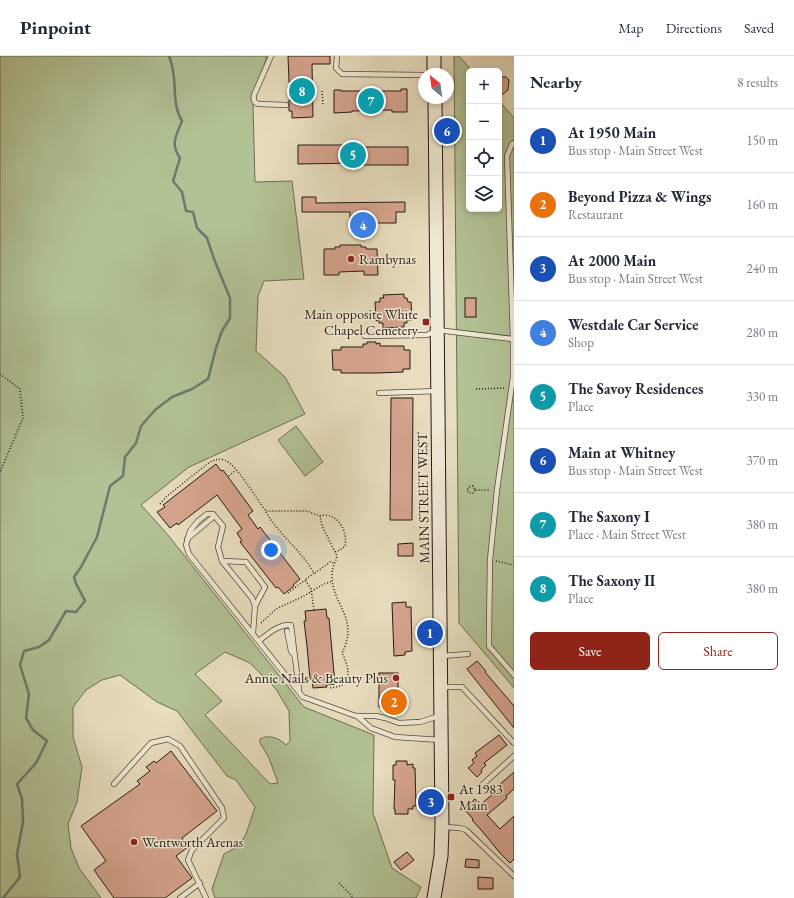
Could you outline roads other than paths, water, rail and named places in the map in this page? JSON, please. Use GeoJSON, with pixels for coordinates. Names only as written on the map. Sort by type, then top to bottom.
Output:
{"type":"FeatureCollection","features":[{"type":"Feature","properties":{"kind":"main road"},"geometry":{"type":"LineString","coordinates":[[434,56],[434,68]]}},
{"type":"Feature","properties":{"kind":"main road","name":"MAIN STREET WEST"},"geometry":{"type":"LineString","coordinates":[[434,898],[441,856],[442,827],[435,104]]}},
{"type":"Feature","properties":{"kind":"lane"},"geometry":{"type":"LineString","coordinates":[[271,56],[254,95],[254,100],[259,104],[286,105]]}},
{"type":"Feature","properties":{"kind":"lane"},"geometry":{"type":"LineString","coordinates":[[336,56],[337,69],[342,74],[418,75]]}},
{"type":"Feature","properties":{"kind":"lane"},"geometry":{"type":"LineString","coordinates":[[514,143],[512,144],[507,156],[513,301],[514,378],[497,490],[490,560],[490,646],[514,675]]}},
{"type":"Feature","properties":{"kind":"lane"},"geometry":{"type":"LineString","coordinates":[[365,336],[427,335],[437,330],[513,339]]}},
{"type":"Feature","properties":{"kind":"lane"},"geometry":{"type":"LineString","coordinates":[[379,393],[438,391]]}},
{"type":"Feature","properties":{"kind":"lane"},"geometry":{"type":"LineString","coordinates":[[256,606],[252,598],[222,561],[218,547],[223,526],[213,514],[207,514],[198,521],[190,531],[186,545],[189,554],[303,697],[356,716],[371,728],[395,738],[441,740]]}},
{"type":"Feature","properties":{"kind":"lane"},"geometry":{"type":"LineString","coordinates":[[187,539],[212,518]]}},
{"type":"Feature","properties":{"kind":"lane"},"geometry":{"type":"LineString","coordinates":[[222,561],[246,562],[265,586],[256,606],[253,633]]}},
{"type":"Feature","properties":{"kind":"lane"},"geometry":{"type":"LineString","coordinates":[[259,641],[284,624],[292,625],[299,692]]}},
{"type":"Feature","properties":{"kind":"lane"},"geometry":{"type":"LineString","coordinates":[[287,631],[291,651],[295,657]]}},
{"type":"Feature","properties":{"kind":"lane"},"geometry":{"type":"LineString","coordinates":[[440,656],[468,654]]}},
{"type":"Feature","properties":{"kind":"lane"},"geometry":{"type":"LineString","coordinates":[[440,686],[462,687],[514,743]]}},
{"type":"Feature","properties":{"kind":"lane"},"geometry":{"type":"LineString","coordinates":[[356,716],[376,716],[399,723],[420,722],[441,715]]}},
{"type":"Feature","properties":{"kind":"lane"},"geometry":{"type":"LineString","coordinates":[[114,784],[151,743],[168,739],[180,746],[222,808],[224,818],[192,850],[188,860],[206,898]]}},
{"type":"Feature","properties":{"kind":"lane"},"geometry":{"type":"LineString","coordinates":[[481,786],[514,756]]}},
{"type":"Feature","properties":{"kind":"lane"},"geometry":{"type":"LineString","coordinates":[[442,827],[452,827],[466,830],[514,876]]}},
{"type":"Feature","properties":{"kind":"lane"},"geometry":{"type":"LineString","coordinates":[[180,898],[200,883]]}},
{"type":"Feature","properties":{"kind":"waterway"},"geometry":{"type":"LineString","coordinates":[[3,898],[20,877],[17,854],[23,822],[22,799],[17,784],[36,763],[47,741],[33,730],[26,718],[29,694],[20,665],[24,651],[39,647],[49,640],[66,611],[76,612],[85,601],[74,577],[97,537],[110,486],[123,476],[125,457],[136,443],[141,426],[155,410],[172,397],[192,389],[208,379],[222,331],[230,318],[230,298],[207,238],[197,228],[193,212],[186,211],[182,192],[173,181],[180,158],[175,148],[175,140],[182,121],[176,106],[174,73],[169,56]]}},
{"type":"Feature","properties":{"kind":"place","name":"The Saxony II"},"geometry":{"type":"Point","coordinates":[302,91]}},
{"type":"Feature","properties":{"kind":"place","name":"The Saxony I"},"geometry":{"type":"Point","coordinates":[371,101]}},
{"type":"Feature","properties":{"kind":"place","name":"Main at Whitney"},"geometry":{"type":"Point","coordinates":[447,131]}},
{"type":"Feature","properties":{"kind":"place","name":"The Savoy Residences"},"geometry":{"type":"Point","coordinates":[353,155]}},
{"type":"Feature","properties":{"kind":"place","name":"Westdale Car Service"},"geometry":{"type":"Point","coordinates":[363,225]}},
{"type":"Feature","properties":{"kind":"place","name":"Rambynas"},"geometry":{"type":"Point","coordinates":[351,259]}},
{"type":"Feature","properties":{"kind":"place","name":"Main opposite White Chapel Cemetery"},"geometry":{"type":"Point","coordinates":[426,322]}},
{"type":"Feature","properties":{"kind":"place","name":"At 1950 Main"},"geometry":{"type":"Point","coordinates":[430,633]}},
{"type":"Feature","properties":{"kind":"place","name":"Annie Nails & Beauty Plus"},"geometry":{"type":"Point","coordinates":[396,678]}},
{"type":"Feature","properties":{"kind":"place","name":"Beyond Pizza & Wings"},"geometry":{"type":"Point","coordinates":[394,702]}},
{"type":"Feature","properties":{"kind":"place","name":"At 1983 Main"},"geometry":{"type":"Point","coordinates":[451,797]}},
{"type":"Feature","properties":{"kind":"place","name":"At 2000 Main"},"geometry":{"type":"Point","coordinates":[431,802]}},
{"type":"Feature","properties":{"kind":"place","name":"Wentworth Arenas"},"geometry":{"type":"Point","coordinates":[134,842]}}]}
